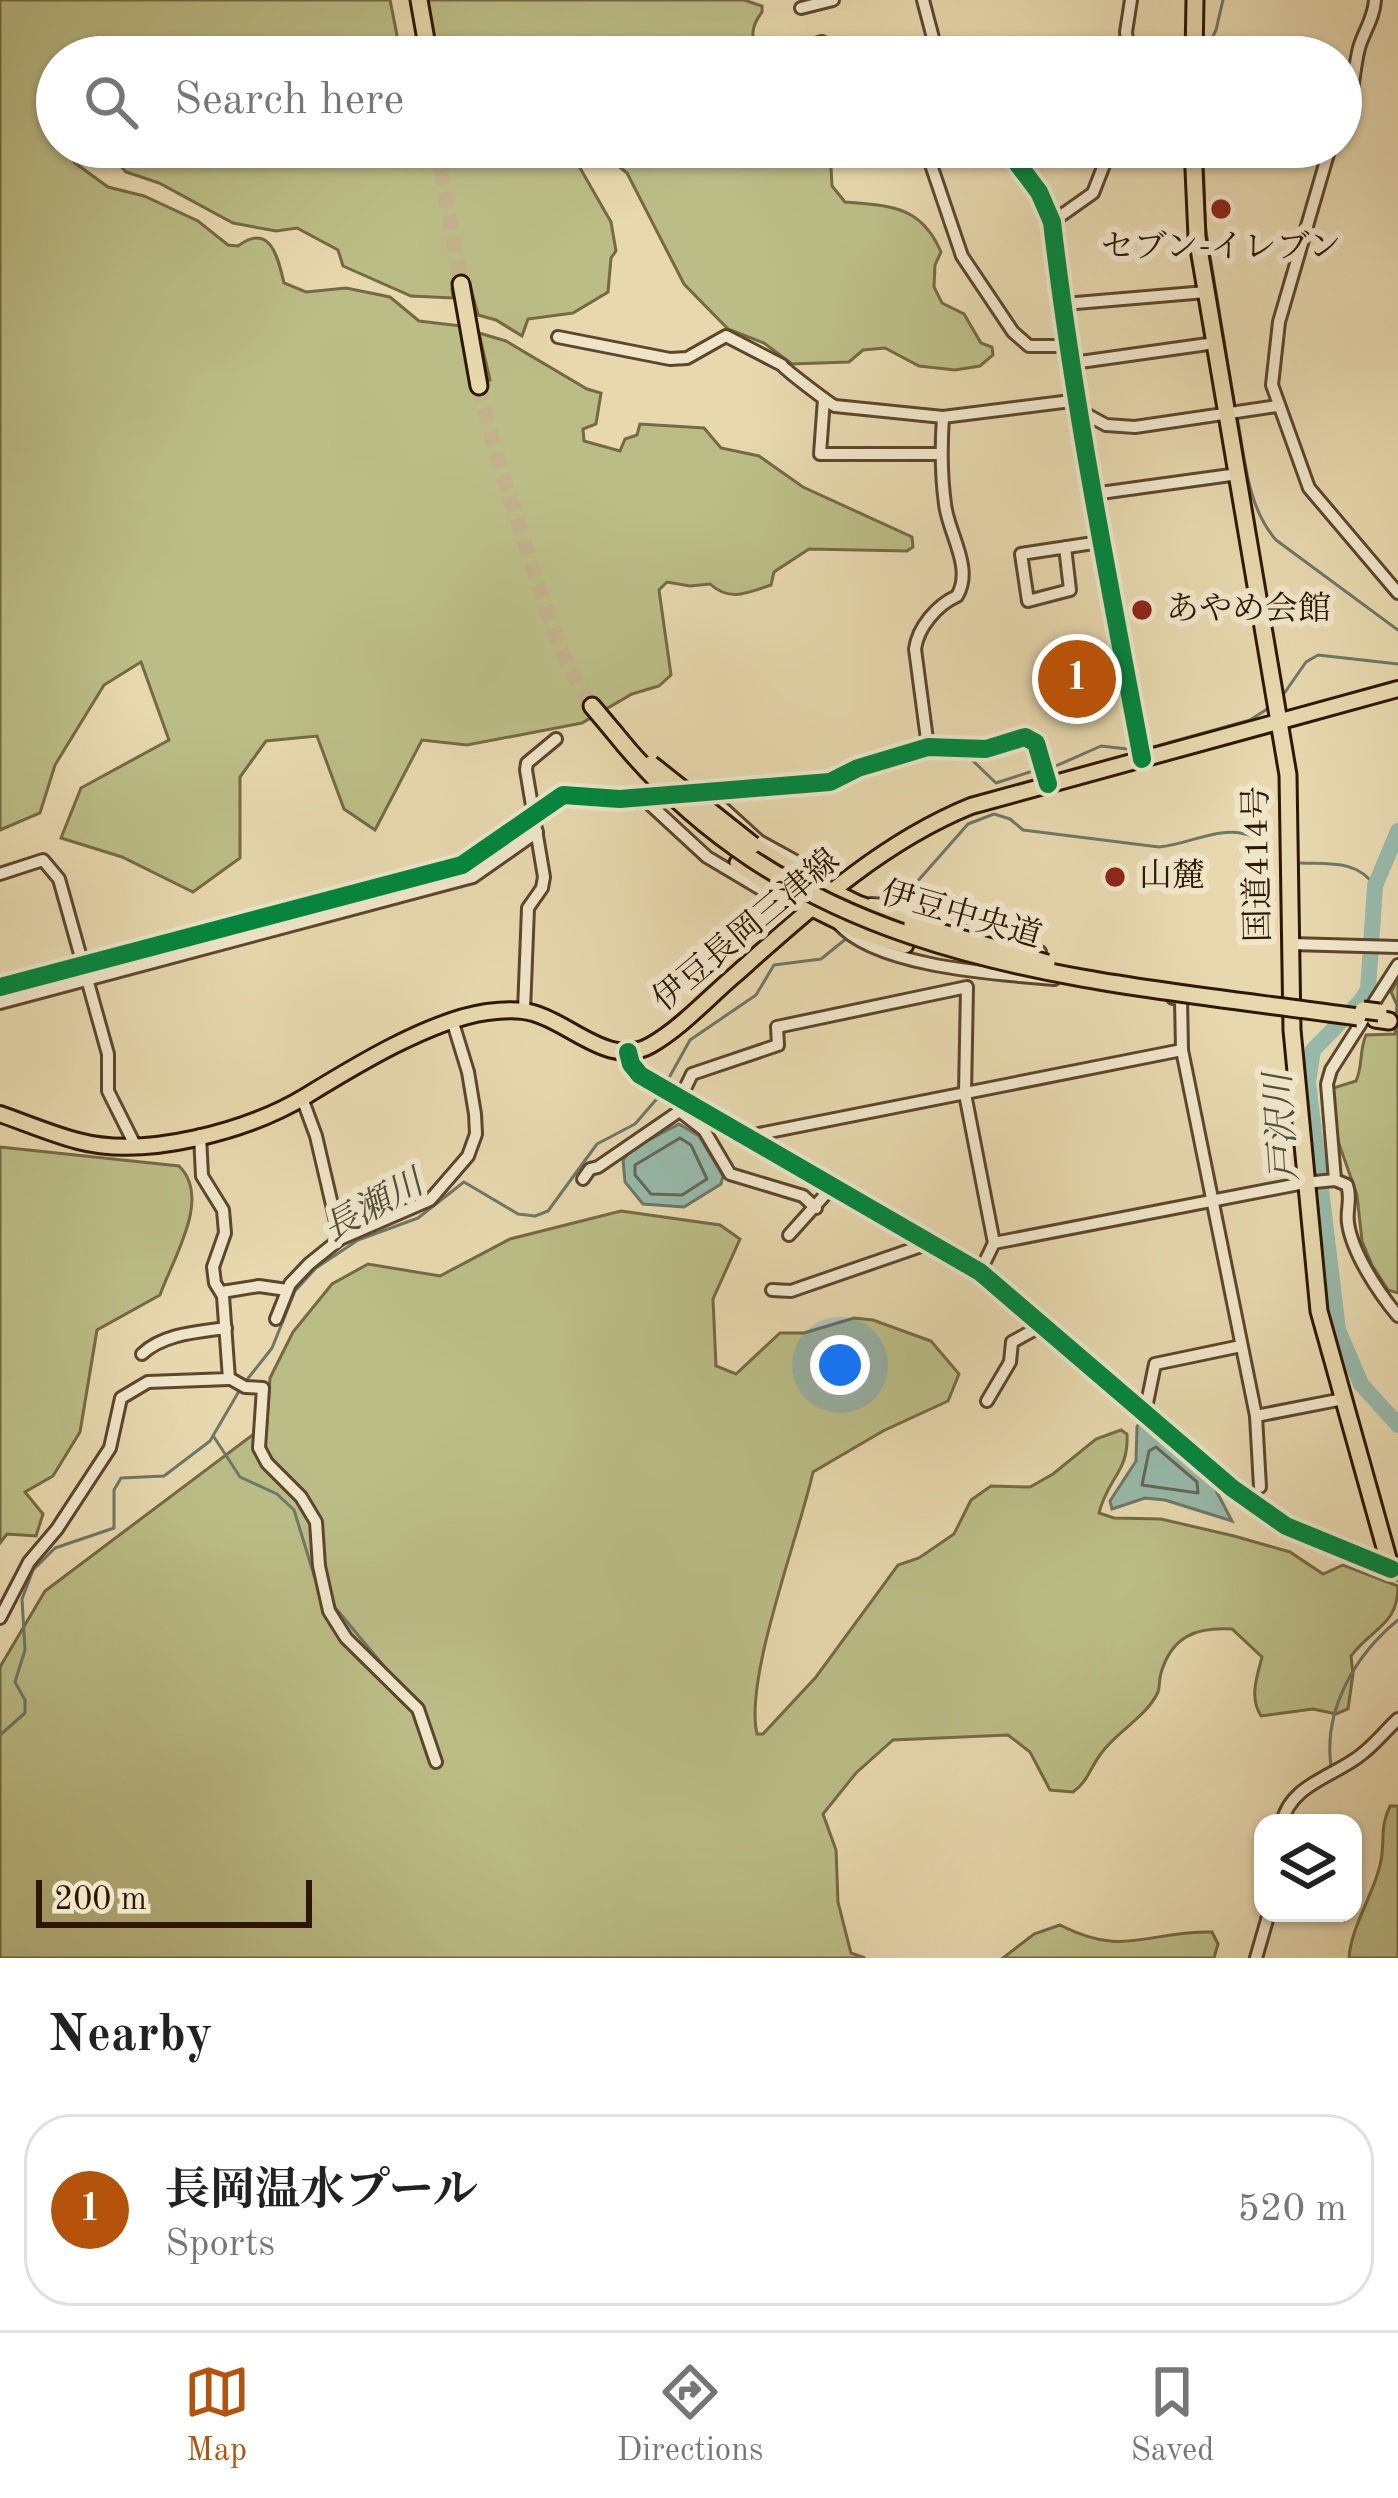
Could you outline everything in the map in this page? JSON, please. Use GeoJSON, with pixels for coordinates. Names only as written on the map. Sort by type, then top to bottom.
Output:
{"type":"FeatureCollection","features":[{"type":"Feature","properties":{"kind":"highway"},"geometry":{"type":"LineString","coordinates":[[415,0],[421,36]]}},
{"type":"Feature","properties":{"kind":"highway"},"geometry":{"type":"LineString","coordinates":[[1194,36],[1195,0]]}},
{"type":"Feature","properties":{"kind":"highway","name":"国道414号"},"geometry":{"type":"LineString","coordinates":[[1193,168],[1206,292],[1233,413],[1238,474],[1288,775],[1292,1030],[1318,1311],[1395,1570]]}},
{"type":"Feature","properties":{"kind":"highway"},"geometry":{"type":"LineString","coordinates":[[463,284],[482,385]]}},
{"type":"Feature","properties":{"kind":"highway","name":"伊豆中央道"},"geometry":{"type":"LineString","coordinates":[[594,705],[703,824],[786,882],[887,929],[953,950],[1050,969],[1371,1015]]}},
{"type":"Feature","properties":{"kind":"highway"},"geometry":{"type":"LineString","coordinates":[[617,734],[651,787],[738,863],[783,893]]}},
{"type":"Feature","properties":{"kind":"highway","name":"伊豆中央道"},"geometry":{"type":"LineString","coordinates":[[617,734],[710,823],[817,893],[928,937],[1050,969]]}},
{"type":"Feature","properties":{"kind":"highway"},"geometry":{"type":"LineString","coordinates":[[640,754],[752,844],[806,878]]}},
{"type":"Feature","properties":{"kind":"highway"},"geometry":{"type":"LineString","coordinates":[[862,905],[1050,969]]}},
{"type":"Feature","properties":{"kind":"highway"},"geometry":{"type":"LineString","coordinates":[[856,930],[963,961],[1050,969]]}},
{"type":"Feature","properties":{"kind":"main road","name":"伊豆長岡三津線"},"geometry":{"type":"LineString","coordinates":[[628,1052],[674,1029],[812,908],[923,825],[971,806],[1398,689]]}},
{"type":"Feature","properties":{"kind":"main road"},"geometry":{"type":"LineString","coordinates":[[806,878],[862,905]]}},
{"type":"Feature","properties":{"kind":"main road"},"geometry":{"type":"LineString","coordinates":[[783,893],[856,930]]}},
{"type":"Feature","properties":{"kind":"main road"},"geometry":{"type":"LineString","coordinates":[[0,1114],[80,1142],[135,1145],[200,1135],[252,1124],[356,1064],[485,1012],[524,1011],[602,1046],[628,1052]]}},
{"type":"Feature","properties":{"kind":"street"},"geometry":{"type":"LineString","coordinates":[[801,8],[833,0]]}},
{"type":"Feature","properties":{"kind":"street"},"geometry":{"type":"LineString","coordinates":[[923,0],[933,36]]}},
{"type":"Feature","properties":{"kind":"street"},"geometry":{"type":"LineString","coordinates":[[1126,36],[1131,0]]}},
{"type":"Feature","properties":{"kind":"street"},"geometry":{"type":"LineString","coordinates":[[1362,43],[1375,13],[1375,0]]}},
{"type":"Feature","properties":{"kind":"street"},"geometry":{"type":"LineString","coordinates":[[933,168],[962,256],[1013,332],[1029,346],[1070,346]]}},
{"type":"Feature","properties":{"kind":"street"},"geometry":{"type":"LineString","coordinates":[[1022,168],[1052,222],[1100,542],[1117,606],[1142,759]]}},
{"type":"Feature","properties":{"kind":"street"},"geometry":{"type":"LineString","coordinates":[[1052,222],[1093,193],[1103,168]]}},
{"type":"Feature","properties":{"kind":"street"},"geometry":{"type":"LineString","coordinates":[[1324,168],[1279,322],[1271,371],[1277,406],[1319,504],[1398,593]]}},
{"type":"Feature","properties":{"kind":"street"},"geometry":{"type":"LineString","coordinates":[[1064,304],[1206,292]]}},
{"type":"Feature","properties":{"kind":"street"},"geometry":{"type":"LineString","coordinates":[[558,337],[670,359],[687,358],[726,336],[784,366],[787,373],[835,406],[943,417],[1080,406],[1106,425],[1135,428],[1277,406]]}},
{"type":"Feature","properties":{"kind":"street"},"geometry":{"type":"LineString","coordinates":[[1073,363],[1215,343]]}},
{"type":"Feature","properties":{"kind":"street"},"geometry":{"type":"LineString","coordinates":[[824,399],[820,454],[941,454]]}},
{"type":"Feature","properties":{"kind":"street"},"geometry":{"type":"LineString","coordinates":[[928,747],[917,634],[941,603],[957,596],[963,584],[960,556],[948,524],[941,454],[943,417]]}},
{"type":"Feature","properties":{"kind":"street"},"geometry":{"type":"LineString","coordinates":[[1093,494],[1238,474]]}},
{"type":"Feature","properties":{"kind":"street"},"geometry":{"type":"LineString","coordinates":[[1065,548],[1070,590],[1028,601],[1021,554],[1100,542]]}},
{"type":"Feature","properties":{"kind":"street"},"geometry":{"type":"LineString","coordinates":[[0,987],[86,973],[473,877],[563,795],[620,799],[830,782],[858,768],[928,747],[976,750],[1031,738],[1048,784]]}},
{"type":"Feature","properties":{"kind":"street"},"geometry":{"type":"LineString","coordinates":[[524,1011],[528,908],[544,877],[527,763],[556,739]]}},
{"type":"Feature","properties":{"kind":"street"},"geometry":{"type":"LineString","coordinates":[[703,790],[759,841],[797,862],[806,878]]}},
{"type":"Feature","properties":{"kind":"street"},"geometry":{"type":"LineString","coordinates":[[641,795],[707,856],[769,894],[783,893]]}},
{"type":"Feature","properties":{"kind":"street"},"geometry":{"type":"LineString","coordinates":[[0,1003],[86,973],[462,865],[535,823]]}},
{"type":"Feature","properties":{"kind":"street"},"geometry":{"type":"LineString","coordinates":[[0,874],[43,860],[64,888],[108,1054],[108,1091],[135,1145]]}},
{"type":"Feature","properties":{"kind":"street"},"geometry":{"type":"LineString","coordinates":[[862,905],[884,905],[1040,952]]}},
{"type":"Feature","properties":{"kind":"street"},"geometry":{"type":"LineString","coordinates":[[836,921],[854,940],[966,972],[1181,999],[1182,1050],[1256,1416],[1260,1487]]}},
{"type":"Feature","properties":{"kind":"street"},"geometry":{"type":"LineString","coordinates":[[964,930],[965,1094],[994,1243],[980,1272]]}},
{"type":"Feature","properties":{"kind":"street"},"geometry":{"type":"LineString","coordinates":[[1291,944],[1398,947]]}},
{"type":"Feature","properties":{"kind":"street"},"geometry":{"type":"LineString","coordinates":[[1331,1180],[1331,1070],[1398,965]]}},
{"type":"Feature","properties":{"kind":"street"},"geometry":{"type":"LineString","coordinates":[[583,1179],[590,1168],[679,1100],[692,1074],[778,1045],[777,1027],[967,987]]}},
{"type":"Feature","properties":{"kind":"street"},"geometry":{"type":"LineString","coordinates":[[277,1319],[287,1290],[308,1264],[340,1239],[430,1200],[468,1156],[476,1134],[475,1114],[453,1023]]}},
{"type":"Feature","properties":{"kind":"street"},"geometry":{"type":"LineString","coordinates":[[748,1136],[1182,1050]]}},
{"type":"Feature","properties":{"kind":"street"},"geometry":{"type":"LineString","coordinates":[[628,1052],[634,1069],[679,1100],[980,1272],[1232,1488],[1286,1526],[1395,1570]]}},
{"type":"Feature","properties":{"kind":"street"},"geometry":{"type":"LineString","coordinates":[[302,1098],[316,1136],[340,1239]]}},
{"type":"Feature","properties":{"kind":"street"},"geometry":{"type":"LineString","coordinates":[[679,1100],[700,1124],[730,1174],[803,1196],[815,1208]]}},
{"type":"Feature","properties":{"kind":"street"},"geometry":{"type":"LineString","coordinates":[[200,1135],[202,1176],[223,1210],[225,1233],[213,1268],[222,1292],[238,1382]]}},
{"type":"Feature","properties":{"kind":"street"},"geometry":{"type":"LineString","coordinates":[[994,1243],[1331,1180],[1347,1185],[1351,1195],[1348,1224],[1374,1286],[1398,1316]]}},
{"type":"Feature","properties":{"kind":"street"},"geometry":{"type":"LineString","coordinates":[[789,1235],[833,1186]]}},
{"type":"Feature","properties":{"kind":"street"},"geometry":{"type":"LineString","coordinates":[[772,1290],[790,1291],[930,1243]]}},
{"type":"Feature","properties":{"kind":"street"},"geometry":{"type":"LineString","coordinates":[[222,1292],[259,1286],[287,1290]]}},
{"type":"Feature","properties":{"kind":"street"},"geometry":{"type":"LineString","coordinates":[[987,1402],[1010,1362],[1012,1342],[1041,1325]]}},
{"type":"Feature","properties":{"kind":"street"},"geometry":{"type":"LineString","coordinates":[[142,1354],[180,1335],[226,1328]]}},
{"type":"Feature","properties":{"kind":"street"},"geometry":{"type":"LineString","coordinates":[[1145,1413],[1155,1364],[1241,1346]]}},
{"type":"Feature","properties":{"kind":"street"},"geometry":{"type":"LineString","coordinates":[[0,1618],[22,1571],[58,1529],[110,1448],[121,1398],[148,1382],[260,1385],[265,1391],[259,1440],[262,1455],[301,1497],[316,1522],[329,1611],[346,1638],[418,1709],[436,1762]]}},
{"type":"Feature","properties":{"kind":"street"},"geometry":{"type":"LineString","coordinates":[[1256,1416],[1343,1399]]}},
{"type":"Feature","properties":{"kind":"street"},"geometry":{"type":"LineString","coordinates":[[1286,1814],[1292,1800],[1326,1772],[1360,1756],[1398,1719]]}},
{"type":"Feature","properties":{"kind":"street"},"geometry":{"type":"LineString","coordinates":[[1256,1958],[1266,1922]]}},
{"type":"Feature","properties":{"kind":"green space"},"geometry":{"type":"Polygon","coordinates":[[[0,0],[390,0],[397,36],[36,36],[36,168],[82,168],[108,187],[144,196],[198,221],[228,245],[265,240],[284,283],[306,292],[346,288],[390,297],[419,321],[462,326],[474,385],[490,380],[479,333],[506,341],[601,393],[596,424],[583,429],[584,441],[620,451],[625,439],[637,435],[640,424],[704,428],[721,448],[759,456],[803,487],[912,537],[913,547],[907,551],[809,549],[774,572],[771,585],[739,594],[725,593],[710,584],[667,582],[659,590],[671,675],[659,686],[632,694],[582,723],[467,745],[422,740],[375,830],[344,809],[317,736],[266,741],[240,777],[240,858],[193,892],[122,857],[61,838],[81,788],[169,740],[141,662],[104,685],[55,765],[40,813],[0,830],[0,0]]]}},
{"type":"Feature","properties":{"kind":"green space"},"geometry":{"type":"Polygon","coordinates":[[[423,0],[744,0],[762,6],[753,36],[429,36],[423,0]]]}},
{"type":"Feature","properties":{"kind":"green space"},"geometry":{"type":"Polygon","coordinates":[[[122,168],[580,168],[611,222],[616,251],[608,292],[573,313],[528,319],[522,336],[478,315],[470,285],[452,289],[453,298],[411,296],[343,266],[338,250],[297,228],[276,231],[233,223],[159,183],[122,168]]]}},
{"type":"Feature","properties":{"kind":"green space"},"geometry":{"type":"Polygon","coordinates":[[[621,168],[831,168],[832,186],[845,202],[890,207],[924,225],[941,252],[934,287],[942,303],[964,314],[981,343],[992,347],[993,355],[980,366],[955,370],[919,366],[885,348],[863,350],[849,362],[792,364],[764,343],[728,329],[684,284],[621,168]]]}},
{"type":"Feature","properties":{"kind":"green space"},"geometry":{"type":"Polygon","coordinates":[[[1398,979],[1398,1293],[1388,1290],[1362,1241],[1357,1195],[1338,1141],[1330,1089],[1356,1081],[1366,1035],[1395,1034],[1397,1005],[1391,992],[1398,979]]]}},
{"type":"Feature","properties":{"kind":"green space"},"geometry":{"type":"Polygon","coordinates":[[[0,1147],[179,1166],[192,1194],[187,1229],[160,1295],[97,1330],[80,1432],[53,1476],[25,1492],[43,1514],[36,1536],[7,1534],[0,1543],[0,1147]]]}},
{"type":"Feature","properties":{"kind":"green space"},"geometry":{"type":"Polygon","coordinates":[[[621,1211],[720,1225],[740,1239],[713,1299],[716,1366],[736,1374],[780,1333],[804,1333],[854,1318],[931,1341],[959,1374],[948,1401],[883,1431],[813,1472],[765,1643],[755,1709],[757,1734],[763,1734],[816,1677],[898,1565],[919,1558],[954,1534],[971,1500],[991,1486],[1030,1487],[1096,1439],[1121,1430],[1127,1434],[1125,1457],[1099,1513],[1161,1519],[1234,1536],[1290,1552],[1323,1574],[1343,1565],[1398,1586],[1389,1618],[1351,1656],[1348,1709],[1336,1714],[1313,1709],[1261,1716],[1255,1694],[1262,1657],[1232,1629],[1219,1629],[1197,1632],[1179,1642],[1166,1660],[1153,1701],[1106,1747],[1073,1792],[1050,1790],[1030,1752],[1008,1735],[893,1740],[856,1773],[823,1814],[836,1850],[838,1902],[851,1953],[865,1958],[0,1958],[0,1667],[45,1591],[267,1424],[270,1378],[293,1332],[332,1284],[368,1264],[440,1276],[510,1239],[621,1211]]]}},
{"type":"Feature","properties":{"kind":"green space"},"geometry":{"type":"Polygon","coordinates":[[[1390,1806],[1398,1806],[1398,1958],[1349,1958],[1354,1932],[1362,1922],[1380,1867],[1390,1806]]]}},
{"type":"Feature","properties":{"kind":"green space"},"geometry":{"type":"Polygon","coordinates":[[[1060,1925],[1082,1935],[1119,1941],[1212,1932],[1218,1944],[1214,1958],[1003,1958],[1034,1934],[1060,1925]]]}},
{"type":"Feature","properties":{"kind":"water"},"geometry":{"type":"Polygon","coordinates":[[[679,1124],[699,1136],[723,1176],[721,1184],[684,1207],[643,1204],[625,1182],[623,1160],[632,1149],[679,1124]]]}},
{"type":"Feature","properties":{"kind":"water"},"geometry":{"type":"Polygon","coordinates":[[[1142,1418],[1208,1475],[1232,1521],[1145,1498],[1112,1509],[1110,1501],[1136,1461],[1137,1427],[1142,1418]]]}},
{"type":"Feature","properties":{"kind":"waterway"},"geometry":{"type":"LineString","coordinates":[[1213,36],[1223,0]]}},
{"type":"Feature","properties":{"kind":"waterway"},"geometry":{"type":"LineString","coordinates":[[1204,168],[1205,225],[1235,407]]}},
{"type":"Feature","properties":{"kind":"waterway"},"geometry":{"type":"LineString","coordinates":[[1237,416],[1253,497],[1266,527],[1276,540],[1398,630]]}},
{"type":"Feature","properties":{"kind":"waterway","name":"戸沢川"},"geometry":{"type":"LineString","coordinates":[[1283,695],[1306,662],[1318,655],[1398,664]]}},
{"type":"Feature","properties":{"kind":"waterway","name":"戸沢川"},"geometry":{"type":"LineString","coordinates":[[1146,749],[1250,720],[1272,706]]}},
{"type":"Feature","properties":{"kind":"waterway","name":"戸沢川"},"geometry":{"type":"LineString","coordinates":[[1049,769],[1101,746],[1136,750]]}},
{"type":"Feature","properties":{"kind":"waterway","name":"戸沢川"},"geometry":{"type":"LineString","coordinates":[[736,799],[834,788],[929,756],[970,758],[996,783],[1039,769]]}},
{"type":"Feature","properties":{"kind":"waterway","name":"戸沢川"},"geometry":{"type":"LineString","coordinates":[[540,821],[575,802],[638,809]]}},
{"type":"Feature","properties":{"kind":"waterway","name":"長瀬川"},"geometry":{"type":"LineString","coordinates":[[901,907],[901,900],[968,824],[994,814],[1023,830],[1159,847],[1219,833],[1254,837]]}},
{"type":"Feature","properties":{"kind":"waterway","name":"戸沢川"},"geometry":{"type":"LineString","coordinates":[[89,971],[464,873],[532,827]]}},
{"type":"Feature","properties":{"kind":"waterway","name":"戸沢川"},"geometry":{"type":"LineString","coordinates":[[1398,831],[1375,886],[1368,989],[1313,1050],[1308,1082],[1338,1330],[1361,1384],[1398,1425]]}},
{"type":"Feature","properties":{"kind":"waterway","name":"長瀬川"},"geometry":{"type":"LineString","coordinates":[[1301,863],[1351,868],[1375,886]]}},
{"type":"Feature","properties":{"kind":"waterway","name":"長瀬川"},"geometry":{"type":"LineString","coordinates":[[665,1085],[690,1040],[756,995],[774,965],[821,959],[847,938]]}},
{"type":"Feature","properties":{"kind":"waterway","name":"戸沢川"},"geometry":{"type":"LineString","coordinates":[[0,995],[79,974]]}},
{"type":"Feature","properties":{"kind":"waterway","name":"長瀬川"},"geometry":{"type":"LineString","coordinates":[[0,1735],[25,1713],[25,1700],[15,1682],[25,1650],[22,1599],[33,1570],[55,1548],[114,1528],[114,1490],[121,1478],[164,1476],[210,1441],[242,1386],[272,1348],[295,1291],[316,1268],[358,1240],[418,1218],[464,1182],[518,1214],[535,1216],[548,1211],[597,1144],[635,1124],[661,1094]]}},
{"type":"Feature","properties":{"kind":"waterway"},"geometry":{"type":"LineString","coordinates":[[214,1437],[240,1477],[277,1494],[294,1510],[318,1588]]}},
{"type":"Feature","properties":{"kind":"waterway"},"geometry":{"type":"LineString","coordinates":[[333,1605],[393,1677]]}},
{"type":"Feature","properties":{"kind":"waterway"},"geometry":{"type":"LineString","coordinates":[[1331,1766],[1332,1724],[1345,1685],[1368,1650],[1398,1620]]}},
{"type":"Feature","properties":{"kind":"tunnel"},"geometry":{"type":"LineString","coordinates":[[441,168],[461,284]]}},
{"type":"Feature","properties":{"kind":"tunnel"},"geometry":{"type":"LineString","coordinates":[[479,386],[549,617],[592,706]]}},
{"type":"Feature","properties":{"kind":"cycle path"},"geometry":{"type":"LineString","coordinates":[[1021,168],[1039,192],[1052,222],[1081,425],[1142,759]]}},
{"type":"Feature","properties":{"kind":"cycle path"},"geometry":{"type":"LineString","coordinates":[[0,987],[462,865],[563,795],[620,799],[830,782],[858,768],[928,747],[986,749],[1025,737],[1036,743],[1048,784]]}},
{"type":"Feature","properties":{"kind":"cycle path"},"geometry":{"type":"LineString","coordinates":[[628,1052],[640,1075],[980,1272],[1232,1488],[1286,1526],[1391,1569]]}},
{"type":"Feature","properties":{"kind":"place","name":"セブン-イレブン"},"geometry":{"type":"Point","coordinates":[1221,209]}},
{"type":"Feature","properties":{"kind":"place","name":"あやめ会館"},"geometry":{"type":"Point","coordinates":[1142,610]}},
{"type":"Feature","properties":{"kind":"place","name":"長岡温水プール"},"geometry":{"type":"Point","coordinates":[1077,679]}},
{"type":"Feature","properties":{"kind":"place","name":"山麓"},"geometry":{"type":"Point","coordinates":[1115,877]}}]}
